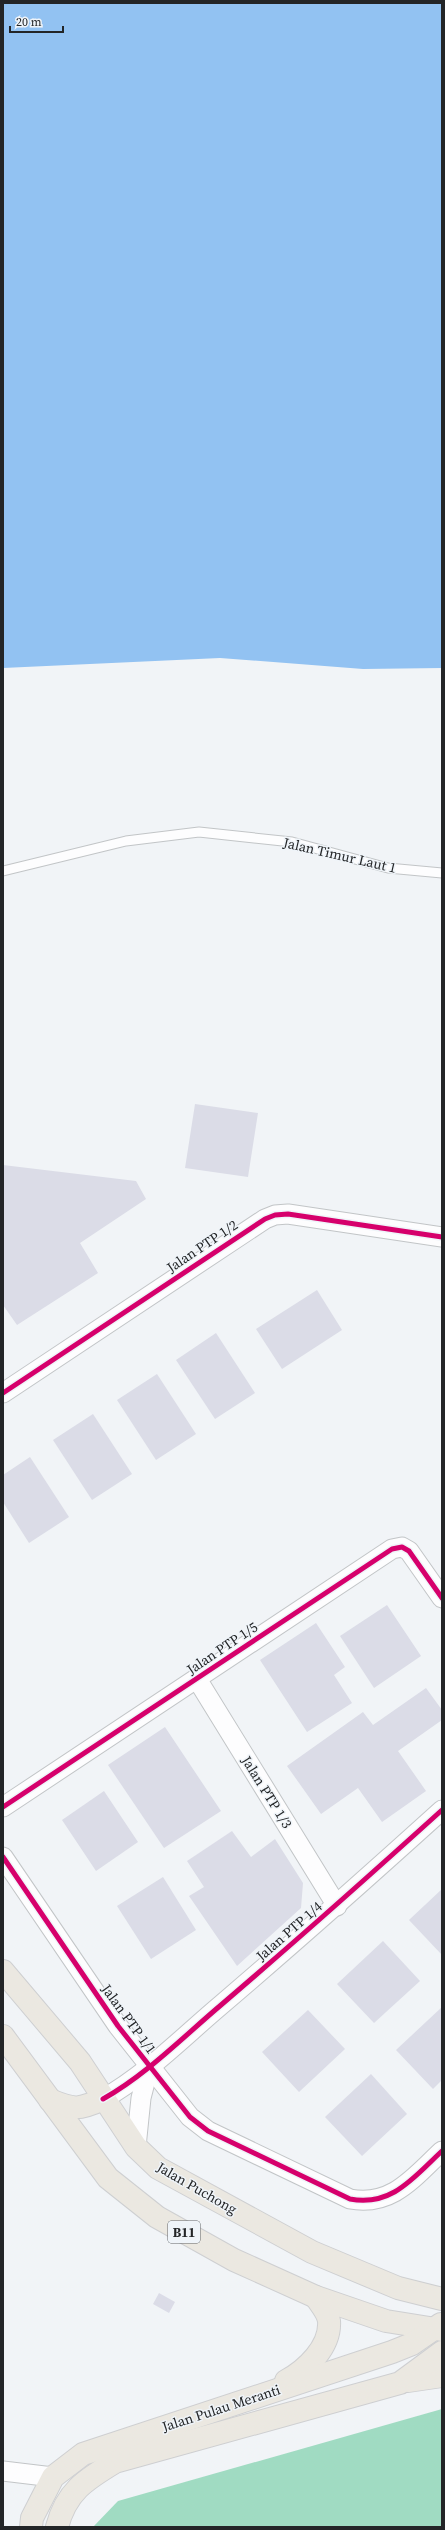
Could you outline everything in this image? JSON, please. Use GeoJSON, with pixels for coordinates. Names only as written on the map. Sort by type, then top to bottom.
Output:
{"type":"FeatureCollection","features":[{"type":"Feature","properties":{"kind":"main road","name":"Jalan Puchong"},"geometry":{"type":"LineString","coordinates":[[3,1971],[80,2062],[136,2147],[158,2168],[312,2252],[398,2288],[442,2299]]}},
{"type":"Feature","properties":{"kind":"main road","name":"B11"},"geometry":{"type":"LineString","coordinates":[[3,2036],[108,2178],[157,2217],[234,2260],[316,2297],[386,2321],[440,2327]]}},
{"type":"Feature","properties":{"kind":"main road"},"geometry":{"type":"LineString","coordinates":[[50,2100],[70,2108],[83,2108],[103,2099]]}},
{"type":"Feature","properties":{"kind":"main road"},"geometry":{"type":"LineString","coordinates":[[253,2398],[291,2378],[306,2367],[319,2352],[326,2338],[329,2321],[316,2297]]}},
{"type":"Feature","properties":{"kind":"main road","name":"Jalan Pulau Meranti"},"geometry":{"type":"LineString","coordinates":[[31,2527],[32,2518],[53,2477],[83,2454],[392,2352],[412,2344],[440,2327]]}},
{"type":"Feature","properties":{"kind":"main road","name":"Jalan Pulau Meranti"},"geometry":{"type":"LineString","coordinates":[[57,2527],[62,2511],[83,2481],[115,2462],[400,2383],[442,2352]]}},
{"type":"Feature","properties":{"kind":"main road"},"geometry":{"type":"LineString","coordinates":[[400,2383],[442,2376]]}},
{"type":"Feature","properties":{"kind":"street","name":"Jalan PTP 1/2"},"geometry":{"type":"LineString","coordinates":[[3,1393],[265,1219],[275,1215],[288,1214],[442,1237]]}},
{"type":"Feature","properties":{"kind":"street","name":"Jalan PTP 1/5"},"geometry":{"type":"LineString","coordinates":[[3,1807],[392,1549],[402,1547],[409,1551],[442,1598]]}},
{"type":"Feature","properties":{"kind":"street","name":"Jalan PTP 1/3"},"geometry":{"type":"LineString","coordinates":[[197,1679],[337,1906]]}},
{"type":"Feature","properties":{"kind":"street","name":"Jalan PTP 1/4"},"geometry":{"type":"LineString","coordinates":[[103,2099],[118,2091],[149,2067],[337,1906],[442,1810]]}},
{"type":"Feature","properties":{"kind":"street","name":"Jalan PTP 1/1"},"geometry":{"type":"LineString","coordinates":[[3,1857],[118,2026],[149,2067],[190,2117],[215,2134],[350,2199],[364,2202],[386,2198],[401,2188],[442,2151]]}},
{"type":"Feature","properties":{"kind":"street"},"geometry":{"type":"LineString","coordinates":[[136,2147],[141,2098],[149,2067]]}},
{"type":"Feature","properties":{"kind":"street"},"geometry":{"type":"LineString","coordinates":[[3,2471],[53,2477]]}},
{"type":"Feature","properties":{"kind":"lane","name":"Jalan Timur Laut 1"},"geometry":{"type":"LineString","coordinates":[[3,871],[126,841],[199,832],[292,842],[388,868],[442,873]]}},
{"type":"Feature","properties":{"kind":"green space"},"geometry":{"type":"Polygon","coordinates":[[[442,2409],[442,2527],[93,2527],[118,2501],[442,2409]]]}},
{"type":"Feature","properties":{"kind":"water"},"geometry":{"type":"Polygon","coordinates":[[[3,3],[442,3],[442,668],[363,669],[220,658],[3,668],[3,3]]]}},
{"type":"Feature","properties":{"kind":"building"},"geometry":{"type":"Polygon","coordinates":[[[195,1104],[258,1113],[248,1177],[185,1168],[195,1104]]]}},
{"type":"Feature","properties":{"kind":"building"},"geometry":{"type":"Polygon","coordinates":[[[3,1165],[136,1181],[146,1199],[80,1243],[98,1273],[17,1325],[3,1305],[3,1165]]]}},
{"type":"Feature","properties":{"kind":"building"},"geometry":{"type":"Polygon","coordinates":[[[317,1290],[342,1330],[282,1369],[256,1329],[317,1290]]]}},
{"type":"Feature","properties":{"kind":"building"},"geometry":{"type":"Polygon","coordinates":[[[216,1333],[255,1393],[215,1419],[176,1360],[216,1333]]]}},
{"type":"Feature","properties":{"kind":"building"},"geometry":{"type":"Polygon","coordinates":[[[157,1374],[196,1434],[156,1460],[117,1400],[157,1374]]]}},
{"type":"Feature","properties":{"kind":"building"},"geometry":{"type":"Polygon","coordinates":[[[93,1414],[132,1474],[92,1500],[53,1440],[93,1414]]]}},
{"type":"Feature","properties":{"kind":"building"},"geometry":{"type":"Polygon","coordinates":[[[30,1457],[69,1517],[29,1543],[3,1502],[3,1475],[30,1457]]]}},
{"type":"Feature","properties":{"kind":"building"},"geometry":{"type":"Polygon","coordinates":[[[387,1605],[421,1656],[374,1688],[340,1636],[387,1605]]]}},
{"type":"Feature","properties":{"kind":"building"},"geometry":{"type":"Polygon","coordinates":[[[316,1623],[345,1667],[334,1675],[352,1703],[307,1732],[260,1660],[316,1623]]]}},
{"type":"Feature","properties":{"kind":"building"},"geometry":{"type":"Polygon","coordinates":[[[426,1688],[442,1710],[442,1720],[398,1751],[426,1791],[382,1822],[358,1788],[321,1814],[287,1766],[363,1712],[373,1725],[426,1688]]]}},
{"type":"Feature","properties":{"kind":"building"},"geometry":{"type":"Polygon","coordinates":[[[165,1727],[221,1811],[164,1848],[108,1765],[165,1727]]]}},
{"type":"Feature","properties":{"kind":"building"},"geometry":{"type":"Polygon","coordinates":[[[104,1791],[138,1842],[96,1871],[62,1820],[104,1791]]]}},
{"type":"Feature","properties":{"kind":"building"},"geometry":{"type":"Polygon","coordinates":[[[232,1831],[251,1857],[275,1839],[303,1883],[301,1908],[237,1966],[189,1896],[204,1887],[187,1861],[232,1831]]]}},
{"type":"Feature","properties":{"kind":"building"},"geometry":{"type":"Polygon","coordinates":[[[163,1877],[196,1930],[151,1959],[117,1906],[163,1877]]]}},
{"type":"Feature","properties":{"kind":"building"},"geometry":{"type":"Polygon","coordinates":[[[442,1889],[442,1955],[409,1920],[442,1889]]]}},
{"type":"Feature","properties":{"kind":"building"},"geometry":{"type":"Polygon","coordinates":[[[383,1941],[420,1981],[374,2023],[337,1984],[383,1941]]]}},
{"type":"Feature","properties":{"kind":"building"},"geometry":{"type":"Polygon","coordinates":[[[442,2007],[442,2080],[433,2089],[396,2050],[442,2007]]]}},
{"type":"Feature","properties":{"kind":"building"},"geometry":{"type":"Polygon","coordinates":[[[308,2010],[345,2049],[299,2092],[262,2052],[308,2010]]]}},
{"type":"Feature","properties":{"kind":"building"},"geometry":{"type":"Polygon","coordinates":[[[371,2074],[407,2114],[362,2156],[325,2117],[371,2074]]]}},
{"type":"Feature","properties":{"kind":"building"},"geometry":{"type":"Polygon","coordinates":[[[159,2293],[175,2302],[169,2313],[153,2304],[159,2293]]]}},
{"type":"Feature","properties":{"kind":"cycle path"},"geometry":{"type":"LineString","coordinates":[[3,1393],[265,1219],[275,1215],[288,1214],[442,1237]]}},
{"type":"Feature","properties":{"kind":"cycle path"},"geometry":{"type":"LineString","coordinates":[[3,1807],[392,1549],[402,1547],[409,1551],[442,1598]]}},
{"type":"Feature","properties":{"kind":"cycle path"},"geometry":{"type":"LineString","coordinates":[[103,2099],[134,2079],[164,2055],[305,1933],[442,1810]]}},
{"type":"Feature","properties":{"kind":"cycle path"},"geometry":{"type":"LineString","coordinates":[[3,1857],[118,2026],[190,2117],[208,2131],[350,2199],[378,2199],[390,2194],[412,2180],[442,2151]]}}]}
